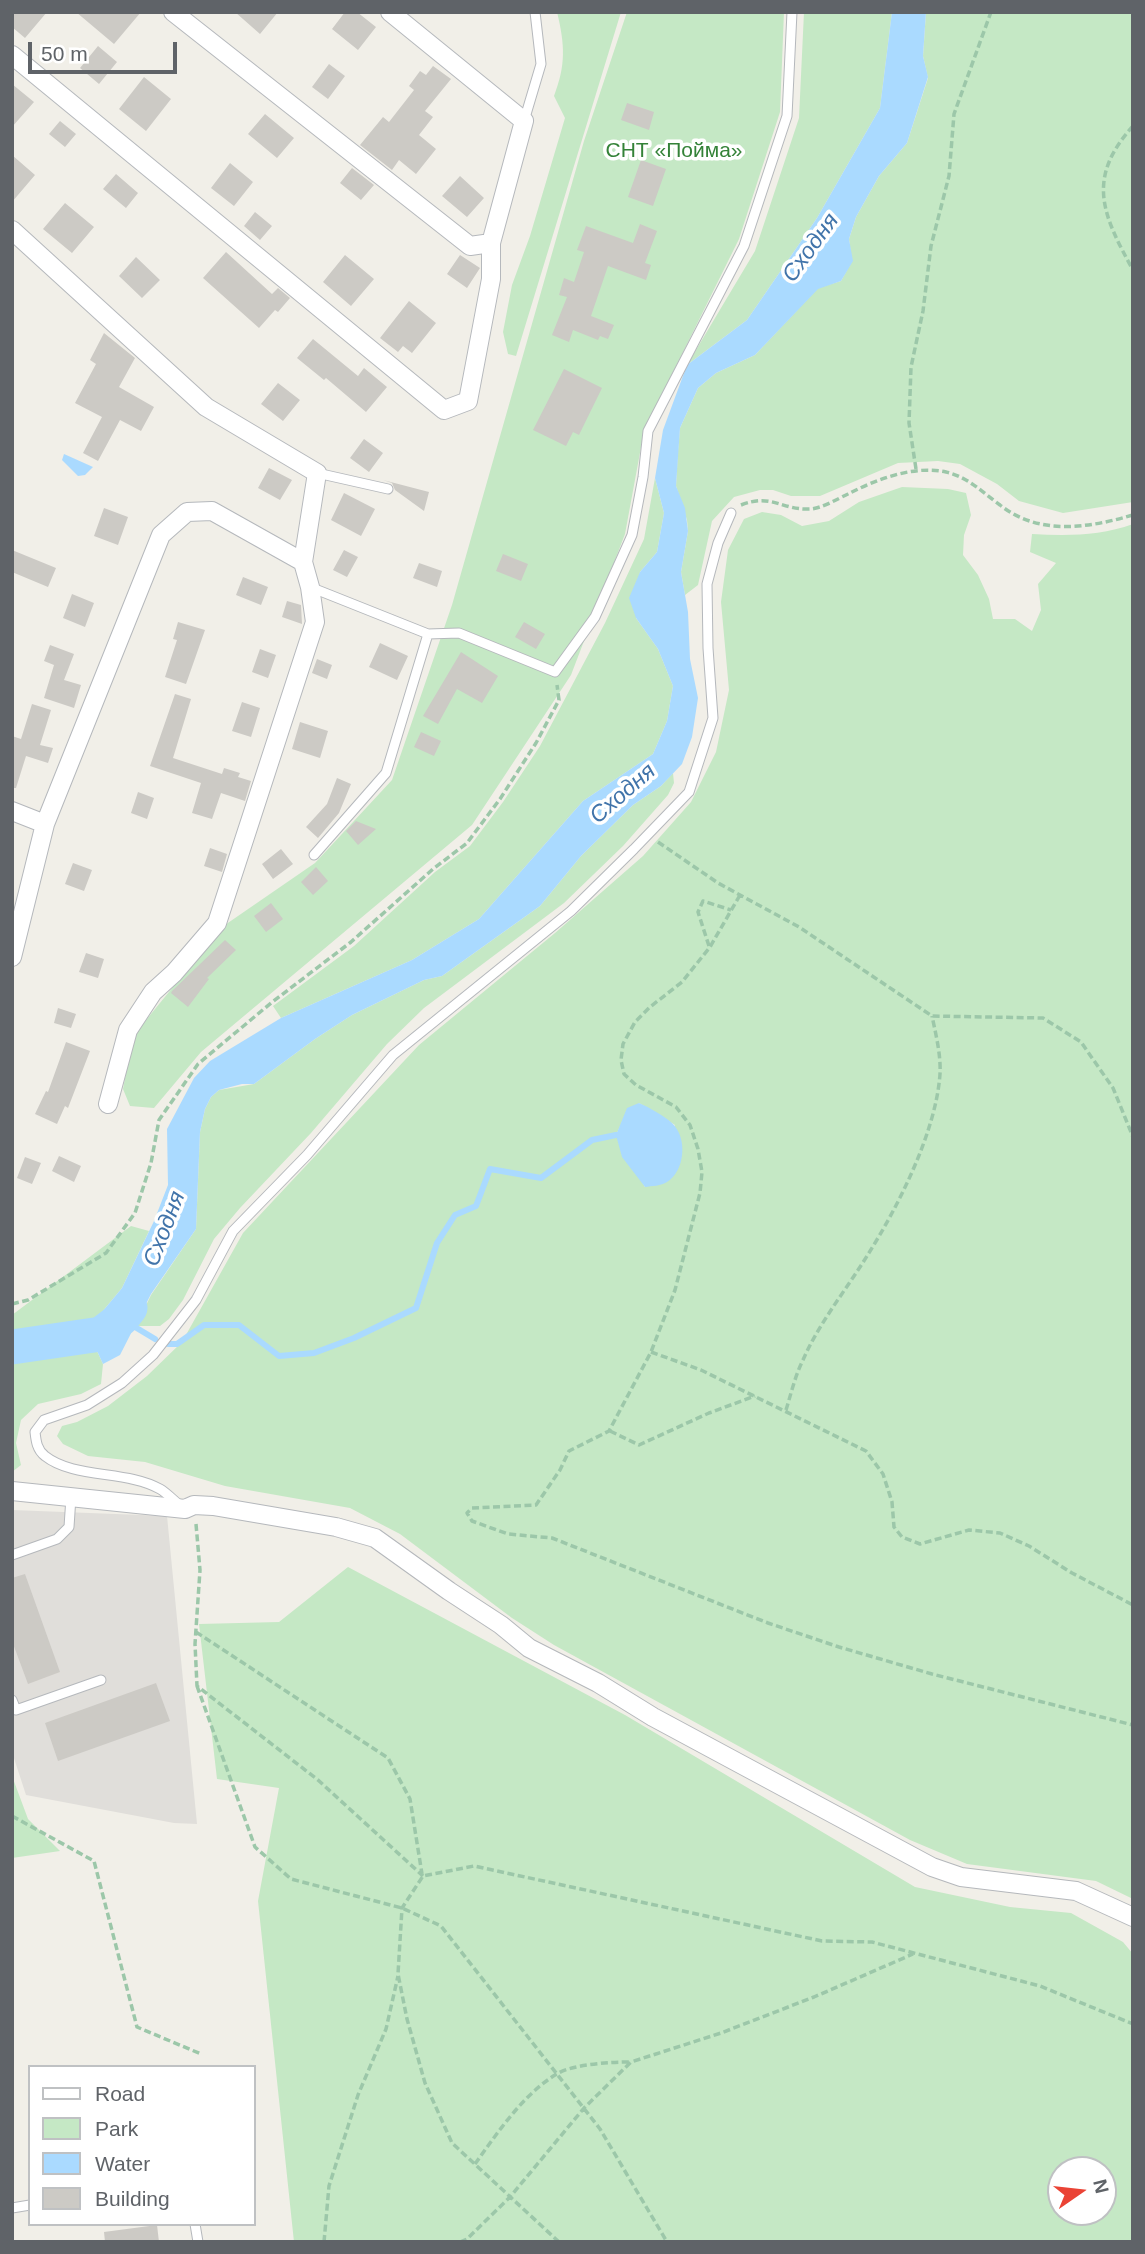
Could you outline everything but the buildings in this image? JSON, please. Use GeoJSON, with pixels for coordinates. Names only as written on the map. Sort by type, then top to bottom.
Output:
{"type":"FeatureCollection","features":[{"type":"Feature","properties":{"kind":"street"},"geometry":{"type":"LineString","coordinates":[[173,12],[470,246],[491,243]]}},
{"type":"Feature","properties":{"kind":"street"},"geometry":{"type":"LineString","coordinates":[[12,55],[444,410],[468,401],[491,279],[491,243],[524,121],[390,12]]}},
{"type":"Feature","properties":{"kind":"street"},"geometry":{"type":"LineString","coordinates":[[12,230],[206,407],[317,473],[303,562],[310,586],[315,622],[216,923],[174,973],[153,992],[128,1030],[108,1104]]}},
{"type":"Feature","properties":{"kind":"street"},"geometry":{"type":"LineString","coordinates":[[12,957],[44,824],[161,535],[187,512],[212,511],[303,562]]}},
{"type":"Feature","properties":{"kind":"street"},"geometry":{"type":"LineString","coordinates":[[12,811],[44,824]]}},
{"type":"Feature","properties":{"kind":"street"},"geometry":{"type":"LineString","coordinates":[[12,1491],[189,1507],[337,1527],[375,1538],[501,1625],[529,1648],[598,1683],[653,1717],[932,1867],[961,1877],[1076,1891],[1133,1917]]}},
{"type":"Feature","properties":{"kind":"lane"},"geometry":{"type":"LineString","coordinates":[[524,121],[541,64],[535,12]]}},
{"type":"Feature","properties":{"kind":"lane"},"geometry":{"type":"LineString","coordinates":[[310,586],[428,634],[459,633],[555,672],[595,617],[632,536],[648,431],[744,247],[787,116],[792,12]]}},
{"type":"Feature","properties":{"kind":"lane"},"geometry":{"type":"LineString","coordinates":[[317,473],[388,489]]}},
{"type":"Feature","properties":{"kind":"lane"},"geometry":{"type":"LineString","coordinates":[[189,1507],[160,1489],[130,1479],[60,1464],[43,1455],[36,1443],[35,1432],[44,1420],[87,1405],[122,1383],[153,1355],[196,1300],[233,1231],[307,1155],[393,1055],[571,911],[689,792],[713,718],[707,584],[718,543],[731,513]]}},
{"type":"Feature","properties":{"kind":"lane"},"geometry":{"type":"LineString","coordinates":[[314,855],[386,773],[428,634]]}},
{"type":"Feature","properties":{"kind":"lane"},"geometry":{"type":"LineString","coordinates":[[12,1555],[57,1539],[69,1527],[71,1495]]}},
{"type":"Feature","properties":{"kind":"lane"},"geometry":{"type":"LineString","coordinates":[[12,1700],[16,1710],[101,1680]]}},
{"type":"Feature","properties":{"kind":"path"},"geometry":{"type":"LineString","coordinates":[[916,469],[909,423],[911,368],[923,311],[932,246],[949,176],[954,114],[991,12]]}},
{"type":"Feature","properties":{"kind":"path"},"geometry":{"type":"LineString","coordinates":[[1133,126],[1123,136],[1106,164],[1102,197],[1114,236],[1133,270]]}},
{"type":"Feature","properties":{"kind":"path"},"geometry":{"type":"LineString","coordinates":[[731,513],[742,504],[761,499],[810,510],[867,484],[916,469],[944,471],[964,477],[1003,508],[1030,523],[1065,528],[1133,515]]}},
{"type":"Feature","properties":{"kind":"path"},"geometry":{"type":"LineString","coordinates":[[12,1304],[28,1300],[106,1253],[135,1213],[151,1163],[159,1121],[198,1064],[271,1003],[351,942],[433,869],[467,843],[500,799],[536,743],[559,700],[555,672]]}},
{"type":"Feature","properties":{"kind":"path"},"geometry":{"type":"LineString","coordinates":[[648,835],[718,883],[799,927],[932,1016],[1043,1018],[1081,1042],[1113,1088],[1133,1137]]}},
{"type":"Feature","properties":{"kind":"path"},"geometry":{"type":"LineString","coordinates":[[740,895],[710,947],[682,982],[635,1022],[623,1044],[621,1060],[624,1074],[636,1085],[676,1107],[690,1125],[702,1172],[700,1193],[682,1265],[651,1352],[609,1431],[569,1451],[560,1470],[536,1505],[472,1508],[467,1513],[472,1521],[508,1534],[552,1538],[692,1594],[839,1647],[932,1674],[1133,1725]]}},
{"type":"Feature","properties":{"kind":"path"},"geometry":{"type":"LineString","coordinates":[[710,947],[698,912],[703,901],[731,910]]}},
{"type":"Feature","properties":{"kind":"path"},"geometry":{"type":"LineString","coordinates":[[786,1411],[803,1360],[896,1207],[923,1142],[937,1099],[940,1072],[932,1016]]}},
{"type":"Feature","properties":{"kind":"path"},"geometry":{"type":"LineString","coordinates":[[651,1352],[701,1370],[866,1451],[883,1474],[892,1502],[894,1527],[902,1537],[920,1544],[969,1530],[1000,1533],[1029,1546],[1072,1573],[1133,1605]]}},
{"type":"Feature","properties":{"kind":"path"},"geometry":{"type":"LineString","coordinates":[[609,1431],[639,1445],[709,1413],[755,1396]]}},
{"type":"Feature","properties":{"kind":"path"},"geometry":{"type":"LineString","coordinates":[[189,1507],[200,1570],[196,1632],[197,1686],[255,1847],[291,1880],[402,1908],[441,1926],[600,2129],[667,2242]]}},
{"type":"Feature","properties":{"kind":"path"},"geometry":{"type":"LineString","coordinates":[[196,1632],[388,1758],[410,1799],[423,1876],[402,1908],[398,1974],[386,2029],[358,2095],[329,2186],[324,2242]]}},
{"type":"Feature","properties":{"kind":"path"},"geometry":{"type":"LineString","coordinates":[[197,1686],[318,1780],[423,1876]]}},
{"type":"Feature","properties":{"kind":"path"},"geometry":{"type":"LineString","coordinates":[[12,1816],[94,1860],[137,2027],[201,2054]]}},
{"type":"Feature","properties":{"kind":"path"},"geometry":{"type":"LineString","coordinates":[[423,1876],[474,1866],[822,1941],[872,1942],[1040,1986],[1133,2024]]}},
{"type":"Feature","properties":{"kind":"path"},"geometry":{"type":"LineString","coordinates":[[475,2164],[520,2105],[557,2073],[602,2063],[631,2062],[721,2034],[914,1953]]}},
{"type":"Feature","properties":{"kind":"path"},"geometry":{"type":"LineString","coordinates":[[398,1974],[425,2083],[452,2143],[559,2242]]}},
{"type":"Feature","properties":{"kind":"path"},"geometry":{"type":"LineString","coordinates":[[460,2242],[467,2239],[510,2197],[584,2108],[631,2062]]}},
{"type":"Feature","properties":{"kind":"shaded area"},"geometry":{"type":"Polygon","coordinates":[[[12,1510],[167,1516],[197,1824],[174,1823],[26,1795],[12,1752],[12,1510]]]}},
{"type":"Feature","properties":{"kind":"green space"},"geometry":{"type":"Polygon","coordinates":[[[557,12],[621,12],[516,356],[508,354],[503,332],[512,285],[530,236],[565,118],[554,96],[561,74],[563,55],[557,12]]]}},
{"type":"Feature","properties":{"kind":"green space","name":"СНТ «Пойма»"},"geometry":{"type":"Polygon","coordinates":[[[627,12],[784,12],[780,112],[739,239],[644,431],[625,534],[571,675],[472,825],[201,1052],[154,1108],[130,1106],[123,1089],[133,1036],[222,927],[315,863],[392,780],[452,605],[584,141],[627,12]]]}},
{"type":"Feature","properties":{"kind":"green space"},"geometry":{"type":"Polygon","coordinates":[[[804,12],[892,12],[880,108],[817,218],[747,320],[687,365],[755,251],[799,118],[804,12]]]}},
{"type":"Feature","properties":{"kind":"green space"},"geometry":{"type":"Polygon","coordinates":[[[926,12],[1133,12],[1133,502],[1063,513],[1019,501],[997,484],[960,464],[938,461],[898,463],[820,496],[791,496],[773,490],[760,490],[734,497],[712,521],[698,585],[685,595],[681,572],[688,531],[676,486],[680,428],[698,388],[716,373],[755,355],[818,288],[841,281],[852,261],[849,239],[856,217],[879,176],[907,143],[928,78],[923,56],[926,12]]]}},
{"type":"Feature","properties":{"kind":"green space"},"geometry":{"type":"Polygon","coordinates":[[[655,478],[664,513],[657,552],[640,572],[636,618],[658,649],[673,686],[667,721],[653,754],[583,801],[479,919],[412,960],[281,1018],[273,1006],[354,946],[435,872],[470,846],[503,802],[540,746],[605,623],[644,539],[655,478]]]}},
{"type":"Feature","properties":{"kind":"green space"},"geometry":{"type":"Polygon","coordinates":[[[902,487],[948,489],[966,493],[971,515],[964,535],[963,555],[978,575],[989,599],[993,619],[1015,619],[1032,631],[1041,610],[1038,584],[1056,563],[1030,552],[1032,534],[1083,534],[1133,524],[1133,1899],[1096,1881],[967,1864],[910,1840],[554,1645],[512,1618],[400,1534],[350,1508],[225,1486],[145,1462],[88,1456],[63,1444],[57,1436],[62,1426],[77,1422],[108,1406],[147,1376],[182,1342],[243,1233],[419,1045],[555,933],[643,856],[691,802],[716,752],[729,690],[721,602],[728,550],[744,519],[762,512],[781,515],[802,526],[829,521],[859,502],[902,487]],[[639,1103],[622,1122],[616,1135],[645,1187],[675,1125],[639,1103]]]}},
{"type":"Feature","properties":{"kind":"green space"},"geometry":{"type":"Polygon","coordinates":[[[673,773],[674,783],[668,795],[623,846],[564,903],[424,1008],[387,1044],[311,1133],[214,1239],[183,1300],[169,1319],[160,1326],[136,1326],[151,1295],[196,1229],[200,1132],[205,1109],[211,1097],[219,1090],[254,1084],[352,1015],[424,980],[442,976],[540,906],[581,856],[633,805],[661,786],[673,773]]]}},
{"type":"Feature","properties":{"kind":"green space"},"geometry":{"type":"Polygon","coordinates":[[[131,1226],[149,1231],[122,1288],[97,1318],[92,1340],[103,1364],[101,1384],[81,1394],[38,1404],[21,1420],[16,1443],[21,1465],[12,1472],[12,1315],[131,1226]]]}},
{"type":"Feature","properties":{"kind":"green space"},"geometry":{"type":"Polygon","coordinates":[[[348,1567],[625,1715],[915,1887],[1010,1907],[1071,1913],[1123,1942],[1133,1954],[1133,2242],[294,2242],[258,1901],[279,1788],[217,1779],[199,1624],[279,1622],[348,1567]]]}},
{"type":"Feature","properties":{"kind":"green space"},"geometry":{"type":"Polygon","coordinates":[[[12,1776],[28,1819],[60,1851],[12,1858],[12,1776]]]}},
{"type":"Feature","properties":{"kind":"water"},"geometry":{"type":"Polygon","coordinates":[[[892,12],[926,12],[923,56],[928,77],[907,143],[879,176],[856,217],[849,239],[853,261],[841,281],[818,289],[755,355],[716,373],[698,388],[680,428],[676,486],[685,508],[688,531],[681,572],[688,612],[690,659],[698,698],[692,737],[682,764],[661,786],[633,805],[581,856],[540,906],[442,976],[424,980],[352,1015],[254,1084],[219,1090],[211,1097],[205,1109],[200,1132],[196,1229],[151,1294],[120,1355],[103,1364],[92,1340],[97,1318],[122,1288],[154,1221],[168,1185],[167,1129],[194,1078],[210,1061],[281,1018],[412,960],[479,919],[583,801],[653,754],[667,721],[673,686],[658,649],[636,618],[629,598],[640,572],[657,552],[664,513],[655,478],[663,430],[687,365],[747,320],[817,218],[880,108],[892,12]]]}},
{"type":"Feature","properties":{"kind":"water"},"geometry":{"type":"Polygon","coordinates":[[[64,454],[93,467],[85,475],[78,476],[62,460],[64,454]]]}},
{"type":"Feature","properties":{"kind":"water"},"geometry":{"type":"Polygon","coordinates":[[[639,1103],[672,1123],[681,1137],[682,1154],[678,1170],[667,1182],[659,1185],[645,1187],[622,1157],[616,1135],[627,1108],[639,1103]]]}},
{"type":"Feature","properties":{"kind":"waterway"},"geometry":{"type":"LineString","coordinates":[[168,1344],[177,1344],[204,1325],[239,1325],[279,1356],[314,1353],[354,1338],[416,1308],[437,1243],[455,1215],[476,1206],[490,1169],[541,1178],[592,1140],[616,1135]]}},
{"type":"Feature","properties":{"kind":"waterway","name":"Сходня"},"geometry":{"type":"LineString","coordinates":[[12,1347],[101,1334],[122,1318],[130,1308]]}},
{"type":"Feature","properties":{"kind":"waterway"},"geometry":{"type":"LineString","coordinates":[[130,1324],[155,1339]]}}]}
